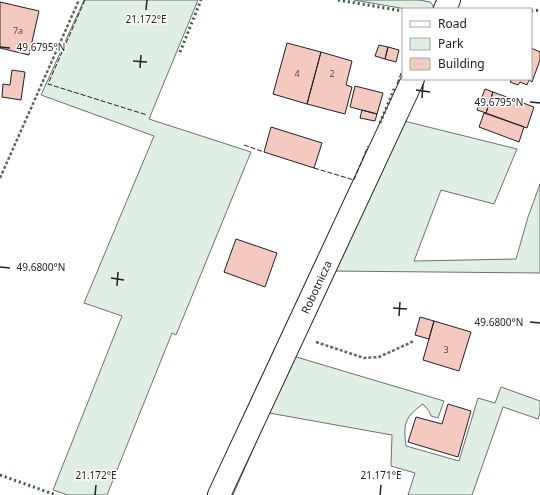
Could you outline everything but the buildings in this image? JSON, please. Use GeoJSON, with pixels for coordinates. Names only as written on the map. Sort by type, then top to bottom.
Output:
{"type":"FeatureCollection","features":[{"type":"Feature","properties":{"kind":"street","name":"Robotnicza"},"geometry":{"type":"LineString","coordinates":[[219,495],[413,80]]}},
{"type":"Feature","properties":{"kind":"path"},"geometry":{"type":"LineString","coordinates":[[0,178],[79,0]]}},
{"type":"Feature","properties":{"kind":"path"},"geometry":{"type":"LineString","coordinates":[[313,341],[364,358],[379,356],[414,341]]}},
{"type":"Feature","properties":{"kind":"green space"},"geometry":{"type":"Polygon","coordinates":[[[84,0],[198,0],[149,119],[251,152],[176,335],[172,333],[107,495],[68,495],[53,490],[122,316],[84,303],[154,136],[41,95],[84,0]]]}},
{"type":"Feature","properties":{"kind":"green space"},"geometry":{"type":"Polygon","coordinates":[[[354,0],[419,0],[430,2],[433,5],[433,8],[402,8],[354,0]]]}},
{"type":"Feature","properties":{"kind":"green space"},"geometry":{"type":"Polygon","coordinates":[[[400,120],[517,149],[494,204],[441,190],[414,261],[516,259],[528,217],[540,184],[540,273],[330,271],[400,120]]]}},
{"type":"Feature","properties":{"kind":"green space"},"geometry":{"type":"Polygon","coordinates":[[[293,356],[444,401],[438,418],[431,416],[423,404],[412,413],[405,426],[406,446],[459,461],[478,398],[495,403],[501,387],[540,401],[540,413],[538,419],[503,407],[472,495],[408,495],[415,473],[391,466],[392,435],[269,413],[233,495],[229,495],[293,356]]]}},
{"type":"Feature","properties":{"kind":"hedge"},"geometry":{"type":"LineString","coordinates":[[180,52],[201,0]]}},
{"type":"Feature","properties":{"kind":"hedge"},"geometry":{"type":"LineString","coordinates":[[338,0],[402,11]]}},
{"type":"Feature","properties":{"kind":"hedge"},"geometry":{"type":"LineString","coordinates":[[532,11],[540,10]]}},
{"type":"Feature","properties":{"kind":"hedge"},"geometry":{"type":"LineString","coordinates":[[380,123],[395,87]]}},
{"type":"Feature","properties":{"kind":"hedge"},"geometry":{"type":"LineString","coordinates":[[0,475],[56,495]]}},
{"type":"Feature","properties":{"kind":"fence"},"geometry":{"type":"LineString","coordinates":[[85,0],[48,84],[147,115]]}},
{"type":"Feature","properties":{"kind":"fence"},"geometry":{"type":"LineString","coordinates":[[397,84],[402,71]]}},
{"type":"Feature","properties":{"kind":"fence"},"geometry":{"type":"LineString","coordinates":[[244,145],[264,152]]}},
{"type":"Feature","properties":{"kind":"fence"},"geometry":{"type":"LineString","coordinates":[[314,168],[354,180],[368,146]]}}]}
